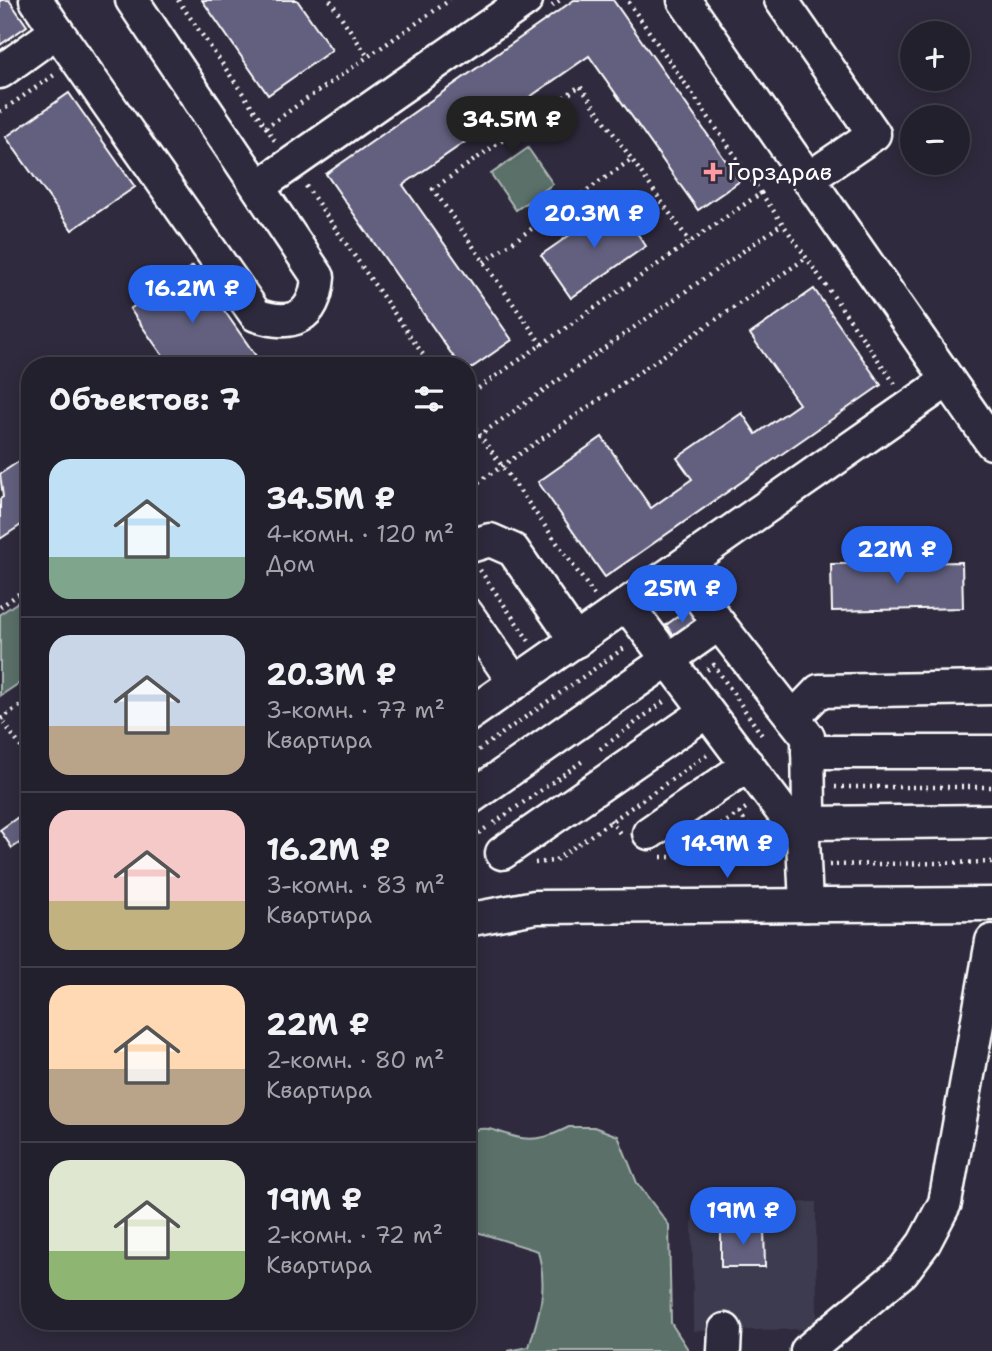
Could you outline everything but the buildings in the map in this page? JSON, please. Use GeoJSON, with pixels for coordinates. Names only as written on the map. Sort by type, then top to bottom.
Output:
{"type":"FeatureCollection","features":[{"type":"Feature","properties":{"kind":"street"},"geometry":{"type":"LineString","coordinates":[[36,0],[256,315],[276,322],[290,322],[307,311],[317,298],[318,277],[132,0]]}},
{"type":"Feature","properties":{"kind":"street"},"geometry":{"type":"LineString","coordinates":[[258,187],[526,0]]}},
{"type":"Feature","properties":{"kind":"street"},"geometry":{"type":"LineString","coordinates":[[684,0],[992,443]]}},
{"type":"Feature","properties":{"kind":"street"},"geometry":{"type":"LineString","coordinates":[[781,0],[874,134],[808,179]]}},
{"type":"Feature","properties":{"kind":"street"},"geometry":{"type":"LineString","coordinates":[[0,72],[58,32]]}},
{"type":"Feature","properties":{"kind":"street"},"geometry":{"type":"LineString","coordinates":[[476,706],[508,672],[616,596],[679,568],[948,380]]}},
{"type":"Feature","properties":{"kind":"street"},"geometry":{"type":"LineString","coordinates":[[476,556],[490,540],[511,548],[568,630]]}},
{"type":"Feature","properties":{"kind":"street"},"geometry":{"type":"LineString","coordinates":[[679,568],[719,624],[808,737],[804,843],[806,905]]}},
{"type":"Feature","properties":{"kind":"street"},"geometry":{"type":"LineString","coordinates":[[616,596],[748,765],[804,843]]}},
{"type":"Feature","properties":{"kind":"street"},"geometry":{"type":"LineString","coordinates":[[476,794],[719,624]]}},
{"type":"Feature","properties":{"kind":"street"},"geometry":{"type":"LineString","coordinates":[[476,627],[508,672]]}},
{"type":"Feature","properties":{"kind":"street"},"geometry":{"type":"LineString","coordinates":[[793,718],[819,691],[992,688]]}},
{"type":"Feature","properties":{"kind":"street"},"geometry":{"type":"LineString","coordinates":[[502,853],[706,712]]}},
{"type":"Feature","properties":{"kind":"street"},"geometry":{"type":"LineString","coordinates":[[808,752],[992,752]]}},
{"type":"Feature","properties":{"kind":"street"},"geometry":{"type":"LineString","coordinates":[[649,834],[748,765]]}},
{"type":"Feature","properties":{"kind":"street"},"geometry":{"type":"LineString","coordinates":[[804,843],[992,821]]}},
{"type":"Feature","properties":{"kind":"street"},"geometry":{"type":"LineString","coordinates":[[476,918],[535,908],[992,904]]}},
{"type":"Feature","properties":{"kind":"street"},"geometry":{"type":"LineString","coordinates":[[807,1351],[903,1270],[925,1243],[945,1203],[992,941]]}},
{"type":"Feature","properties":{"kind":"path"},"geometry":{"type":"LineString","coordinates":[[178,0],[266,127],[450,0]]}},
{"type":"Feature","properties":{"kind":"path"},"geometry":{"type":"LineString","coordinates":[[330,0],[368,57]]}},
{"type":"Feature","properties":{"kind":"path"},"geometry":{"type":"LineString","coordinates":[[626,0],[897,387]]}},
{"type":"Feature","properties":{"kind":"path"},"geometry":{"type":"LineString","coordinates":[[542,345],[433,189],[535,117],[580,86],[690,242]]}},
{"type":"Feature","properties":{"kind":"path"},"geometry":{"type":"LineString","coordinates":[[484,262],[632,159]]}},
{"type":"Feature","properties":{"kind":"path"},"geometry":{"type":"LineString","coordinates":[[301,179],[425,357]]}},
{"type":"Feature","properties":{"kind":"path"},"geometry":{"type":"LineString","coordinates":[[476,390],[761,194]]}},
{"type":"Feature","properties":{"kind":"path"},"geometry":{"type":"LineString","coordinates":[[476,438],[782,224]]}},
{"type":"Feature","properties":{"kind":"path"},"geometry":{"type":"LineString","coordinates":[[476,484],[806,258]]}},
{"type":"Feature","properties":{"kind":"path"},"geometry":{"type":"LineString","coordinates":[[476,429],[594,596]]}},
{"type":"Feature","properties":{"kind":"path"},"geometry":{"type":"LineString","coordinates":[[476,561],[529,641]]}},
{"type":"Feature","properties":{"kind":"path"},"geometry":{"type":"LineString","coordinates":[[0,607],[21,592]]}},
{"type":"Feature","properties":{"kind":"path"},"geometry":{"type":"LineString","coordinates":[[594,596],[616,596]]}},
{"type":"Feature","properties":{"kind":"path"},"geometry":{"type":"LineString","coordinates":[[508,672],[529,641],[568,630],[594,596]]}},
{"type":"Feature","properties":{"kind":"path"},"geometry":{"type":"LineString","coordinates":[[476,752],[646,633]]}},
{"type":"Feature","properties":{"kind":"path"},"geometry":{"type":"LineString","coordinates":[[598,751],[714,665]]}},
{"type":"Feature","properties":{"kind":"path"},"geometry":{"type":"LineString","coordinates":[[21,705],[1,718],[21,747]]}},
{"type":"Feature","properties":{"kind":"path"},"geometry":{"type":"LineString","coordinates":[[476,835],[587,758]]}},
{"type":"Feature","properties":{"kind":"path"},"geometry":{"type":"LineString","coordinates":[[808,787],[992,787]]}},
{"type":"Feature","properties":{"kind":"path"},"geometry":{"type":"LineString","coordinates":[[739,813],[779,866],[804,843],[992,862]]}},
{"type":"Feature","properties":{"kind":"shaded area"},"geometry":{"type":"Polygon","coordinates":[[[816,1202],[817,1329],[693,1331],[692,1203],[816,1202]]]}},
{"type":"Feature","properties":{"kind":"green space"},"geometry":{"type":"Polygon","coordinates":[[[528,148],[553,184],[516,210],[491,174],[528,148]]]}},
{"type":"Feature","properties":{"kind":"green space"},"geometry":{"type":"Polygon","coordinates":[[[21,600],[21,682],[0,696],[0,614],[21,600]]]}},
{"type":"Feature","properties":{"kind":"green space"},"geometry":{"type":"Polygon","coordinates":[[[569,1127],[594,1127],[618,1136],[637,1183],[669,1225],[671,1323],[689,1351],[508,1351],[529,1347],[541,1299],[541,1264],[538,1251],[476,1232],[476,1130],[488,1129],[534,1139],[569,1127]]]}},
{"type":"Feature","properties":{"kind":"place","name":"Горздрав"},"geometry":{"type":"Point","coordinates":[713,172]}}]}
